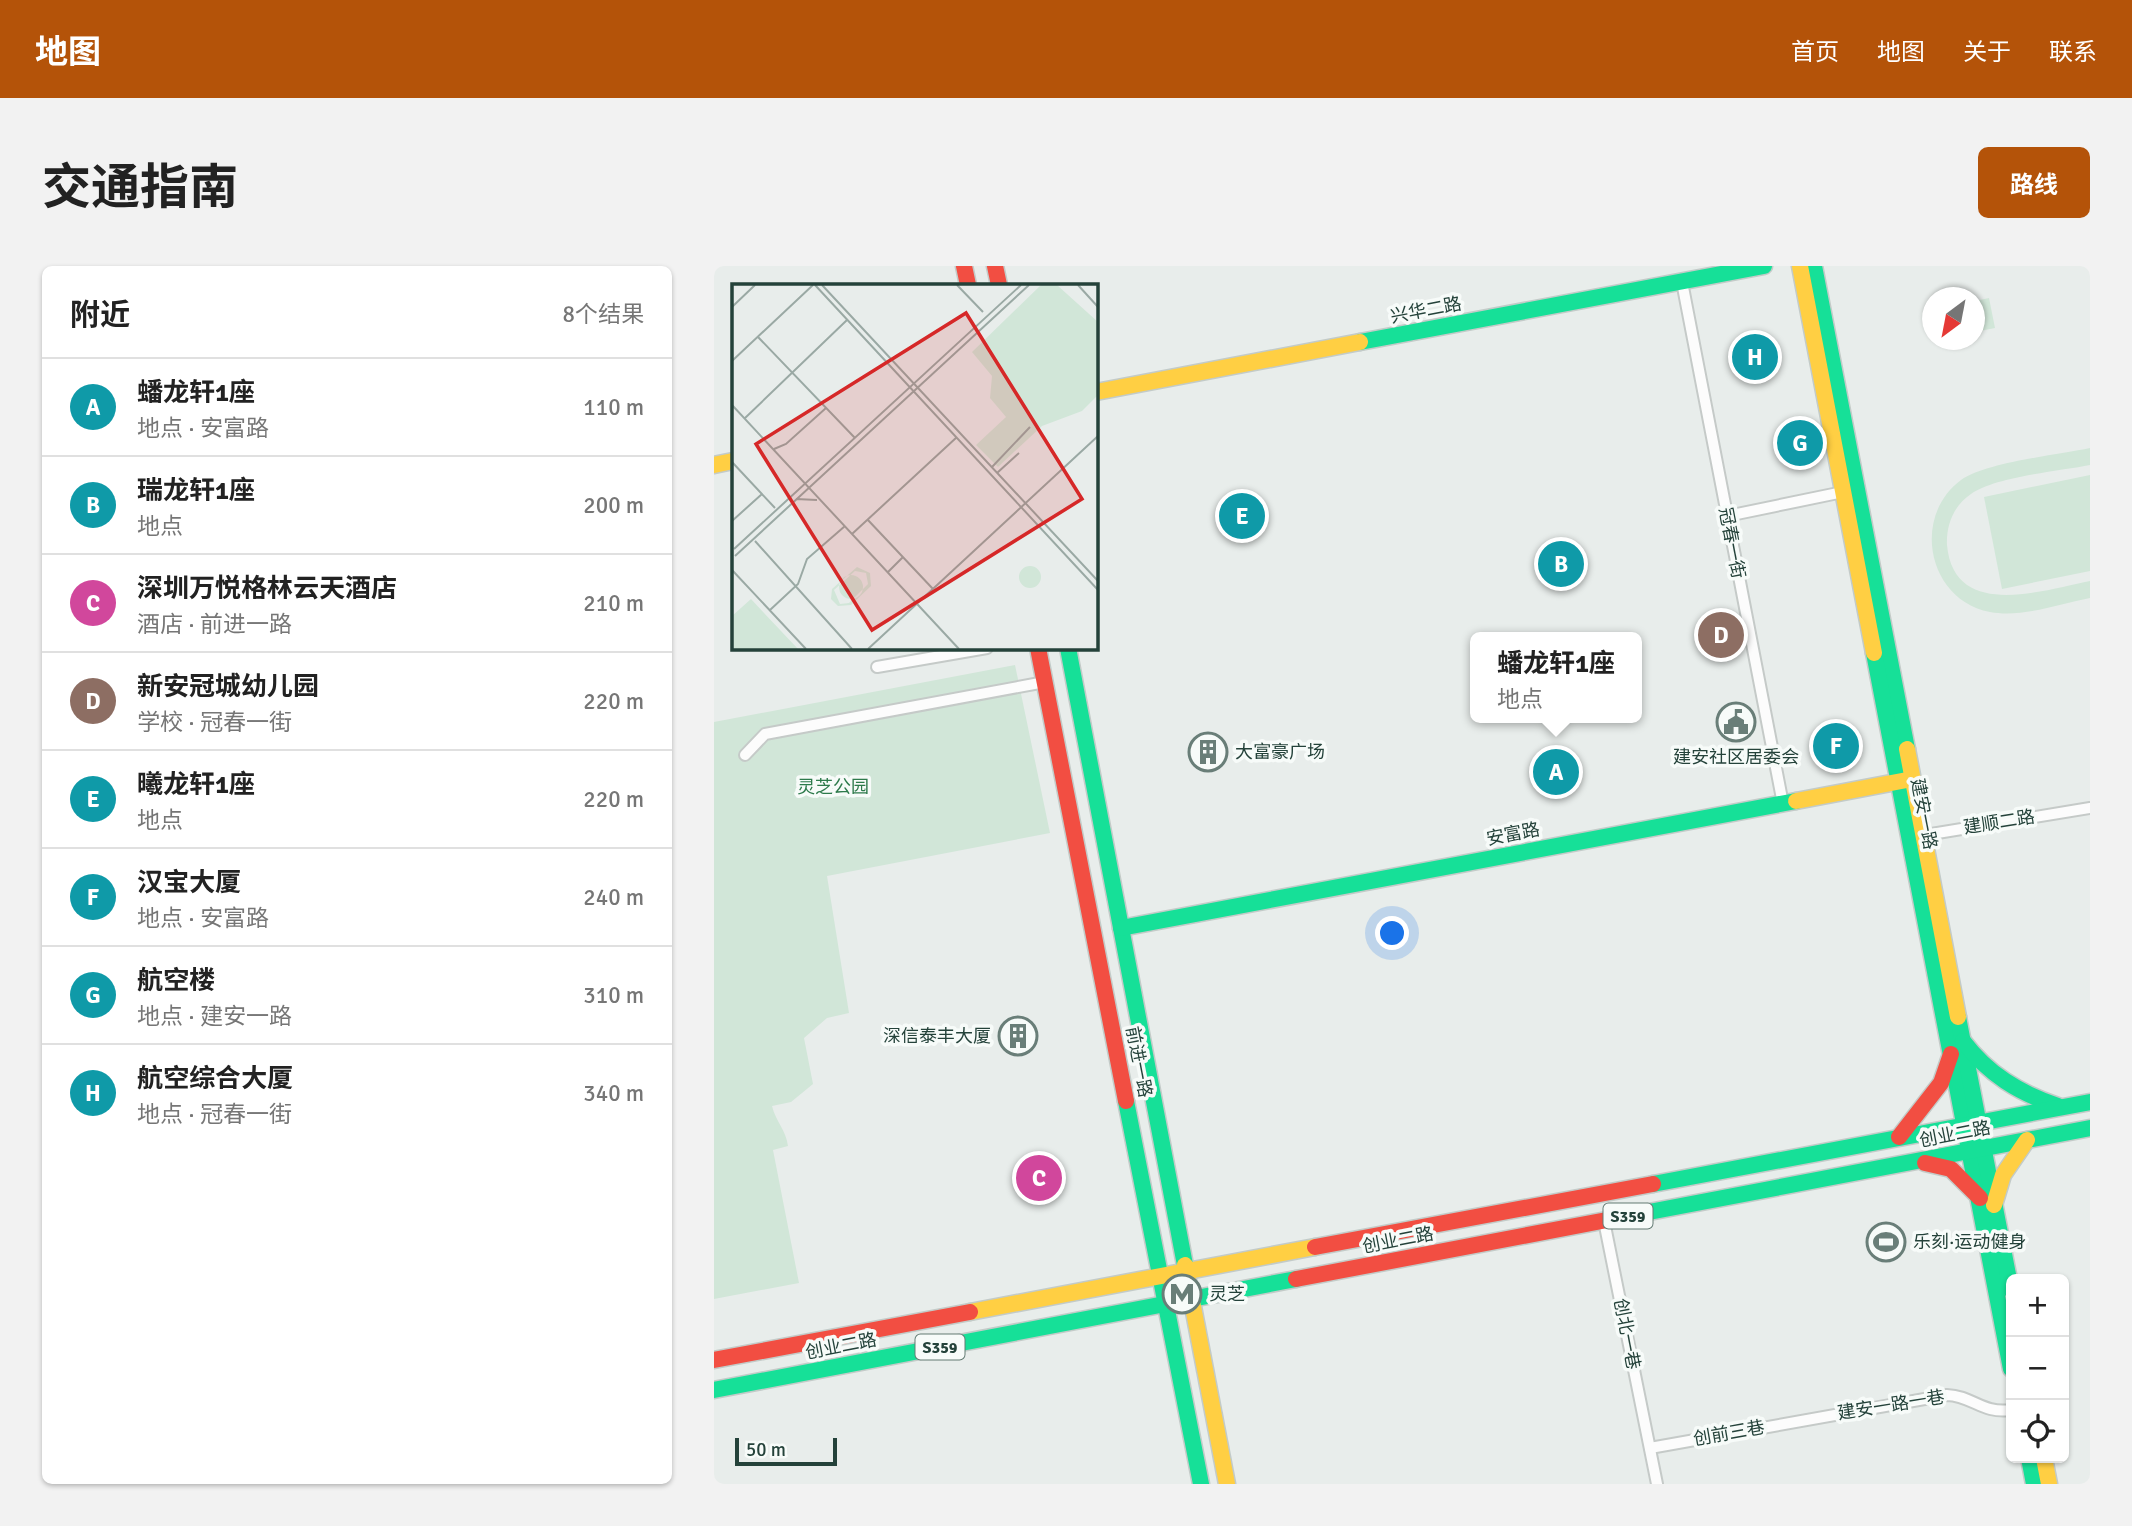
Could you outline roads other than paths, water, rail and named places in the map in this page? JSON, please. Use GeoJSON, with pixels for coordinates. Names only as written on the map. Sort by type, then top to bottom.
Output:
{"type":"FeatureCollection","features":[{"type":"Feature","properties":{"kind":"main road"},"geometry":{"type":"LineString","coordinates":[[964,266],[968,284]]}},
{"type":"Feature","properties":{"kind":"main road"},"geometry":{"type":"LineString","coordinates":[[995,266],[999,284]]}},
{"type":"Feature","properties":{"kind":"main road","name":"兴华二路"},"geometry":{"type":"LineString","coordinates":[[1097,392],[1764,266]]}},
{"type":"Feature","properties":{"kind":"main road","name":"建安一路"},"geometry":{"type":"LineString","coordinates":[[1800,266],[1843,492],[1916,836],[1963,1041],[1972,1124],[1987,1201],[2006,1337]]}},
{"type":"Feature","properties":{"kind":"main road","name":"建安一路"},"geometry":{"type":"LineString","coordinates":[[1814,266],[1905,781]]}},
{"type":"Feature","properties":{"kind":"main road"},"geometry":{"type":"LineString","coordinates":[[714,465],[732,461]]}},
{"type":"Feature","properties":{"kind":"main road","name":"前进一路"},"geometry":{"type":"LineString","coordinates":[[1038,649],[1201,1484]]}},
{"type":"Feature","properties":{"kind":"main road","name":"前进一路"},"geometry":{"type":"LineString","coordinates":[[1068,649],[1227,1484]]}},
{"type":"Feature","properties":{"kind":"main road","name":"安富路"},"geometry":{"type":"LineString","coordinates":[[1121,928],[1905,781]]}},
{"type":"Feature","properties":{"kind":"main road","name":"建安一路"},"geometry":{"type":"LineString","coordinates":[[1916,836],[1951,1054],[1972,1124]]}},
{"type":"Feature","properties":{"kind":"main road"},"geometry":{"type":"LineString","coordinates":[[1963,1041],[1995,1075],[2028,1097],[2060,1107],[2090,1093]]}},
{"type":"Feature","properties":{"kind":"main road"},"geometry":{"type":"LineString","coordinates":[[1899,1137],[1934,1094],[1947,1069],[1951,1054]]}},
{"type":"Feature","properties":{"kind":"main road"},"geometry":{"type":"LineString","coordinates":[[1119,1060],[1123,1067],[1132,1071],[1140,1068],[1146,1058]]}},
{"type":"Feature","properties":{"kind":"main road","name":"创业二路"},"geometry":{"type":"LineString","coordinates":[[714,1360],[2090,1102]]}},
{"type":"Feature","properties":{"kind":"main road","name":"创业二路"},"geometry":{"type":"LineString","coordinates":[[714,1390],[2090,1128]]}},
{"type":"Feature","properties":{"kind":"main road"},"geometry":{"type":"LineString","coordinates":[[2064,1133],[2090,1135]]}},
{"type":"Feature","properties":{"kind":"main road"},"geometry":{"type":"LineString","coordinates":[[1918,1161],[1951,1169],[1987,1201],[2027,1140]]}},
{"type":"Feature","properties":{"kind":"main road","name":"建安一路"},"geometry":{"type":"LineString","coordinates":[[1987,1201],[2007,1274]]}},
{"type":"Feature","properties":{"kind":"main road"},"geometry":{"type":"LineString","coordinates":[[2030,1463],[2034,1484]]}},
{"type":"Feature","properties":{"kind":"main road"},"geometry":{"type":"LineString","coordinates":[[2045,1463],[2049,1484]]}},
{"type":"Feature","properties":{"kind":"street","name":"冠春一街"},"geometry":{"type":"LineString","coordinates":[[1682,282],[1783,803]]}},
{"type":"Feature","properties":{"kind":"street"},"geometry":{"type":"LineString","coordinates":[[1727,516],[1843,492]]}},
{"type":"Feature","properties":{"kind":"street"},"geometry":{"type":"LineString","coordinates":[[877,667],[981,649]]}},
{"type":"Feature","properties":{"kind":"street"},"geometry":{"type":"LineString","coordinates":[[745,755],[765,734],[1045,682]]}},
{"type":"Feature","properties":{"kind":"street","name":"建顺二路"},"geometry":{"type":"LineString","coordinates":[[1916,836],[2090,808]]}},
{"type":"Feature","properties":{"kind":"street","name":"创北一巷"},"geometry":{"type":"LineString","coordinates":[[1604,1221],[1657,1484]]}},
{"type":"Feature","properties":{"kind":"street","name":"建安一路一巷"},"geometry":{"type":"LineString","coordinates":[[1808,1419],[1947,1395],[1961,1396],[1995,1412],[2006,1411]]}},
{"type":"Feature","properties":{"kind":"street","name":"创前三巷"},"geometry":{"type":"LineString","coordinates":[[1650,1448],[1808,1419]]}},
{"type":"Feature","properties":{"kind":"place","name":"航空综合大厦"},"geometry":{"type":"Point","coordinates":[1755,357]}},
{"type":"Feature","properties":{"kind":"place","name":"航空楼"},"geometry":{"type":"Point","coordinates":[1800,443]}},
{"type":"Feature","properties":{"kind":"place","name":"曦龙轩1座"},"geometry":{"type":"Point","coordinates":[1242,516]}},
{"type":"Feature","properties":{"kind":"place","name":"瑞龙轩1座"},"geometry":{"type":"Point","coordinates":[1561,564]}},
{"type":"Feature","properties":{"kind":"place","name":"新安冠城幼儿园"},"geometry":{"type":"Point","coordinates":[1721,635]}},
{"type":"Feature","properties":{"kind":"place","name":"建安社区居委会"},"geometry":{"type":"Point","coordinates":[1736,722]}},
{"type":"Feature","properties":{"kind":"place","name":"汉宝大厦"},"geometry":{"type":"Point","coordinates":[1836,746]}},
{"type":"Feature","properties":{"kind":"place","name":"大富豪广场"},"geometry":{"type":"Point","coordinates":[1208,752]}},
{"type":"Feature","properties":{"kind":"place","name":"蟠龙轩1座"},"geometry":{"type":"Point","coordinates":[1556,772]}},
{"type":"Feature","properties":{"kind":"place","name":"深信泰丰大厦"},"geometry":{"type":"Point","coordinates":[1018,1036]}},
{"type":"Feature","properties":{"kind":"place","name":"深圳万悦格林云天酒店"},"geometry":{"type":"Point","coordinates":[1039,1178]}},
{"type":"Feature","properties":{"kind":"place","name":"乐刻·运动健身"},"geometry":{"type":"Point","coordinates":[1886,1242]}},
{"type":"Feature","properties":{"kind":"place","name":"灵芝"},"geometry":{"type":"Point","coordinates":[1182,1294]}},
{"type":"Feature","properties":{"kind":"park label","name":"灵芝公园"},"geometry":{"type":"Point","coordinates":[833,787]}}]}
